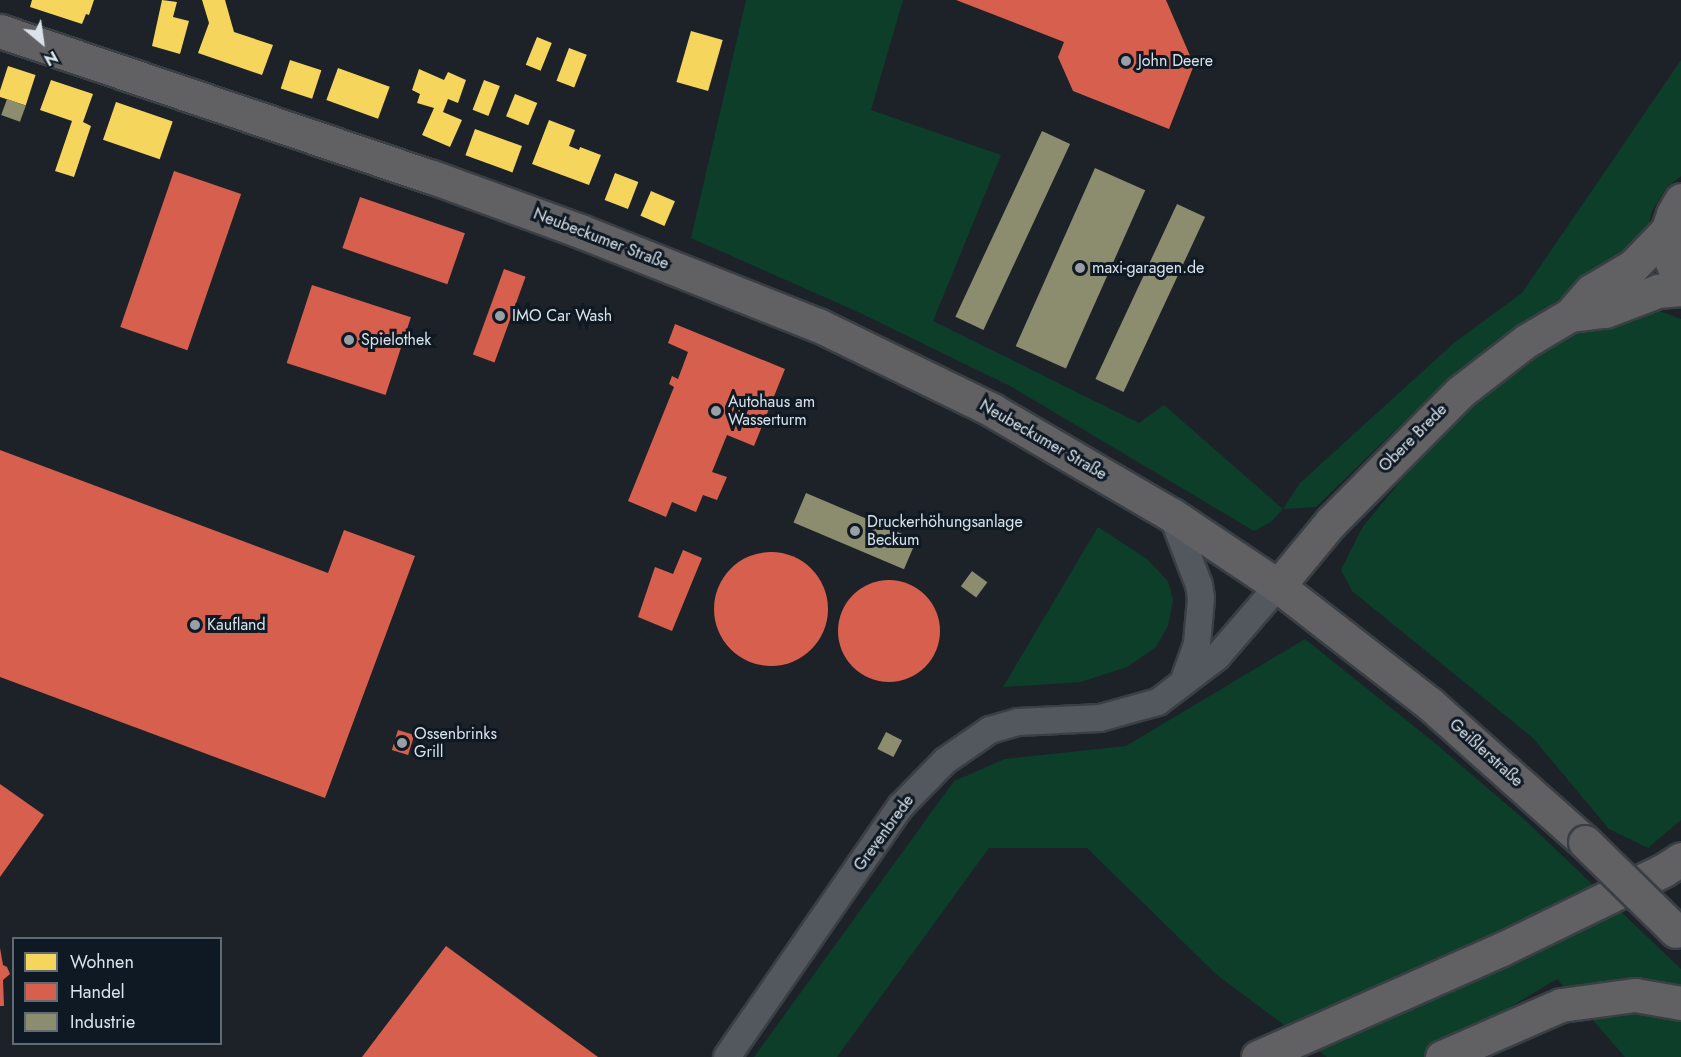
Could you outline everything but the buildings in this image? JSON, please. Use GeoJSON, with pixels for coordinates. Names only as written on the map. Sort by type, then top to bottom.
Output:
{"type":"FeatureCollection","features":[{"type":"Feature","properties":{"kind":"main road","name":"Neubeckumer Straße"},"geometry":{"type":"LineString","coordinates":[[0,31],[494,199],[730,288],[873,350],[992,410],[1172,515],[1278,586]]}},
{"type":"Feature","properties":{"kind":"main road"},"geometry":{"type":"LineString","coordinates":[[1681,200],[1673,213],[1667,231],[1667,250],[1681,284]]}},
{"type":"Feature","properties":{"kind":"main road","name":"Obere Brede"},"geometry":{"type":"LineString","coordinates":[[1278,586],[1331,522],[1460,392],[1527,341],[1570,315],[1591,291],[1633,266],[1667,231]]}},
{"type":"Feature","properties":{"kind":"main road","name":"Obere Brede"},"geometry":{"type":"LineString","coordinates":[[1570,315],[1605,311],[1658,291],[1681,289]]}},
{"type":"Feature","properties":{"kind":"main road","name":"Geißlerstraße"},"geometry":{"type":"LineString","coordinates":[[1278,586],[1430,704],[1585,842],[1679,933]]}},
{"type":"Feature","properties":{"kind":"main road"},"geometry":{"type":"LineString","coordinates":[[1258,1057],[1502,949],[1664,870],[1681,859]]}},
{"type":"Feature","properties":{"kind":"main road"},"geometry":{"type":"LineString","coordinates":[[1442,1057],[1561,1005],[1635,995],[1681,1003]]}},
{"type":"Feature","properties":{"kind":"street"},"geometry":{"type":"LineString","coordinates":[[1172,515],[1199,585],[1201,598],[1197,644],[1183,683]]}},
{"type":"Feature","properties":{"kind":"street","name":"Grevenbrede"},"geometry":{"type":"LineString","coordinates":[[727,1057],[901,806],[945,760],[990,730],[1018,722],[1100,718],[1158,702],[1217,657],[1278,586]]}},
{"type":"Feature","properties":{"kind":"green space"},"geometry":{"type":"Polygon","coordinates":[[[746,0],[903,0],[871,110],[1001,155],[933,321],[1139,423],[1164,405],[1283,509],[1271,522],[1254,531],[1010,386],[856,311],[691,238],[746,0]]]}},
{"type":"Feature","properties":{"kind":"green space"},"geometry":{"type":"Polygon","coordinates":[[[1681,60],[1681,176],[1667,187],[1652,211],[1647,232],[1629,252],[1567,292],[1504,346],[1452,375],[1316,507],[1283,509],[1300,483],[1455,342],[1522,293],[1681,60]]]}},
{"type":"Feature","properties":{"kind":"green space"},"geometry":{"type":"Polygon","coordinates":[[[1651,308],[1681,319],[1681,820],[1648,848],[1609,829],[1533,738],[1352,591],[1341,570],[1362,528],[1430,445],[1515,369],[1590,326],[1651,308]]]}},
{"type":"Feature","properties":{"kind":"green space"},"geometry":{"type":"Polygon","coordinates":[[[1098,527],[1147,559],[1168,581],[1173,600],[1168,626],[1156,647],[1127,667],[1081,682],[1003,687],[1098,527]]]}},
{"type":"Feature","properties":{"kind":"green space"},"geometry":{"type":"Polygon","coordinates":[[[1305,639],[1436,744],[1526,821],[1681,969],[1681,1057],[1625,1057],[1557,979],[1426,1057],[1327,1057],[1217,975],[1087,848],[989,848],[837,1057],[754,1057],[954,781],[1005,759],[1126,746],[1305,639]]]}},
{"type":"Feature","properties":{"kind":"place","name":"John Deere"},"geometry":{"type":"Point","coordinates":[1126,61]}},
{"type":"Feature","properties":{"kind":"place","name":"maxi-garagen.de"},"geometry":{"type":"Point","coordinates":[1080,268]}},
{"type":"Feature","properties":{"kind":"place","name":"IMO Car Wash"},"geometry":{"type":"Point","coordinates":[500,316]}},
{"type":"Feature","properties":{"kind":"place","name":"Spielothek"},"geometry":{"type":"Point","coordinates":[349,340]}},
{"type":"Feature","properties":{"kind":"place","name":"Autohaus am Wasserturm"},"geometry":{"type":"Point","coordinates":[716,411]}},
{"type":"Feature","properties":{"kind":"place","name":"Druckerhöhungsanlage Beckum"},"geometry":{"type":"Point","coordinates":[855,531]}},
{"type":"Feature","properties":{"kind":"place","name":"Kaufland"},"geometry":{"type":"Point","coordinates":[195,625]}},
{"type":"Feature","properties":{"kind":"place","name":"Ossenbrinks Grill"},"geometry":{"type":"Point","coordinates":[402,743]}}]}
